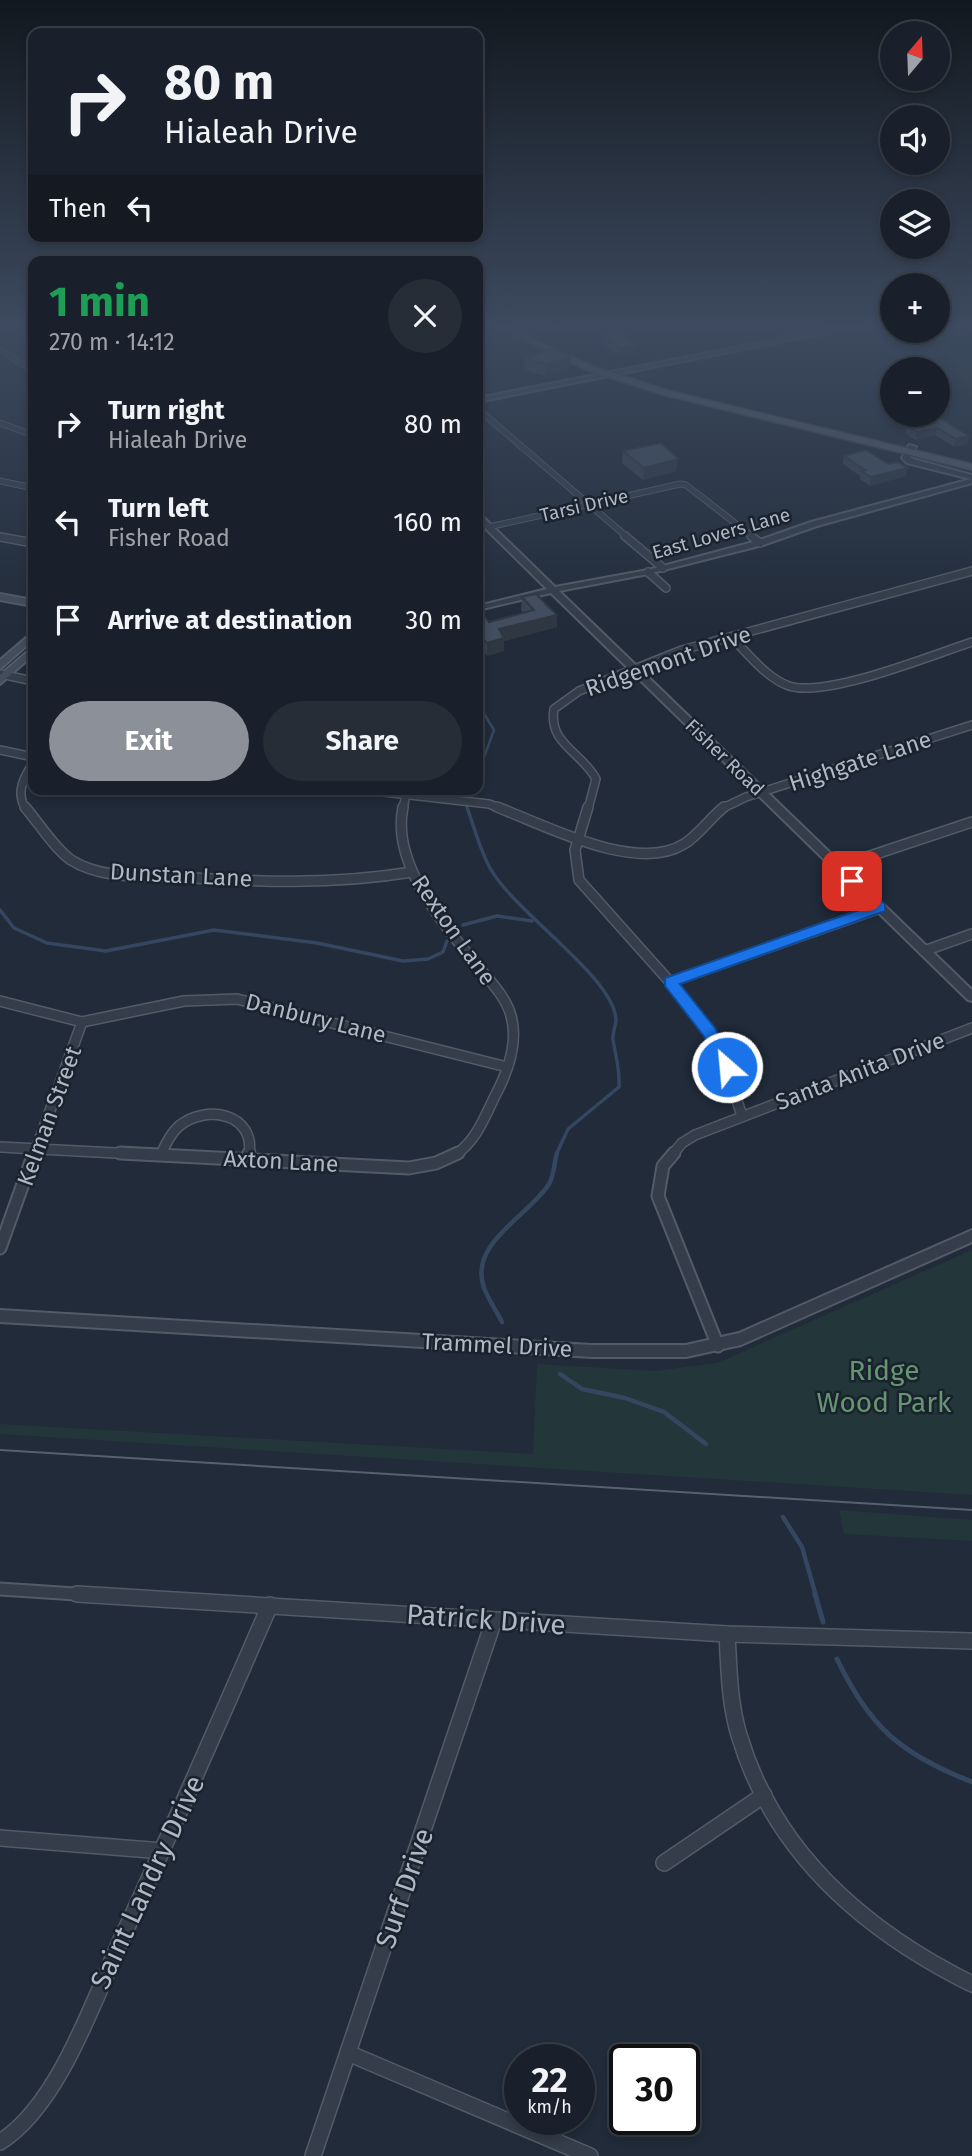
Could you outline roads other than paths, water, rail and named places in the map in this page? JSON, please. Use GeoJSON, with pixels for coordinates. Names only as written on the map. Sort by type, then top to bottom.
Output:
{"type":"FeatureCollection","features":[{"type":"Feature","properties":{"kind":"main road"},"geometry":{"type":"LineString","coordinates":[[799,424],[972,467]]}},
{"type":"Feature","properties":{"kind":"main road"},"geometry":{"type":"LineString","coordinates":[[910,450],[972,461]]}},
{"type":"Feature","properties":{"kind":"main road"},"geometry":{"type":"LineString","coordinates":[[0,597],[28,602]]}},
{"type":"Feature","properties":{"kind":"main road"},"geometry":{"type":"LineString","coordinates":[[0,605],[28,611]]}},
{"type":"Feature","properties":{"kind":"main road"},"geometry":{"type":"LineString","coordinates":[[1,674],[28,641]]}},
{"type":"Feature","properties":{"kind":"main road"},"geometry":{"type":"LineString","coordinates":[[1,674],[28,654]]}},
{"type":"Feature","properties":{"kind":"street"},"geometry":{"type":"LineString","coordinates":[[2,424],[28,433]]}},
{"type":"Feature","properties":{"kind":"street"},"geometry":{"type":"LineString","coordinates":[[496,424],[663,568]]}},
{"type":"Feature","properties":{"kind":"street","name":"East Lovers Lane"},"geometry":{"type":"LineString","coordinates":[[910,450],[906,458],[910,461],[972,479]]}},
{"type":"Feature","properties":{"kind":"street","name":"East Lovers Lane"},"geometry":{"type":"LineString","coordinates":[[483,607],[552,589],[648,572],[760,543],[814,524],[972,479]]}},
{"type":"Feature","properties":{"kind":"street"},"geometry":{"type":"LineString","coordinates":[[0,481],[28,487]]}},
{"type":"Feature","properties":{"kind":"street","name":"Tarsi Drive"},"geometry":{"type":"LineString","coordinates":[[489,527],[680,484],[686,485],[760,543]]}},
{"type":"Feature","properties":{"kind":"street","name":"Fisher Road"},"geometry":{"type":"LineString","coordinates":[[483,522],[972,998]]}},
{"type":"Feature","properties":{"kind":"street"},"geometry":{"type":"LineString","coordinates":[[0,537],[28,542]]}},
{"type":"Feature","properties":{"kind":"street","name":"Ridgemont Drive"},"geometry":{"type":"LineString","coordinates":[[742,1116],[721,1051],[670,982],[579,880],[576,837],[596,779],[587,763],[557,738],[551,727],[554,709],[581,689],[633,668],[731,637],[972,571]]}},
{"type":"Feature","properties":{"kind":"street"},"geometry":{"type":"LineString","coordinates":[[648,572],[666,588]]}},
{"type":"Feature","properties":{"kind":"street"},"geometry":{"type":"LineString","coordinates":[[731,637],[780,681],[792,687],[816,688],[972,642]]}},
{"type":"Feature","properties":{"kind":"street"},"geometry":{"type":"LineString","coordinates":[[1,674],[28,680]]}},
{"type":"Feature","properties":{"kind":"street","name":"Highgate Lane"},"geometry":{"type":"LineString","coordinates":[[427,795],[489,804],[576,837],[632,854],[666,852],[691,840],[722,808],[761,792],[972,725]]}},
{"type":"Feature","properties":{"kind":"street"},"geometry":{"type":"LineString","coordinates":[[0,750],[28,756]]}},
{"type":"Feature","properties":{"kind":"street","name":"Dunstan Lane"},"geometry":{"type":"LineString","coordinates":[[28,771],[21,782],[23,805],[70,859],[95,870],[125,875],[335,882],[374,880],[412,872]]}},
{"type":"Feature","properties":{"kind":"street","name":"Rexton Lane"},"geometry":{"type":"LineString","coordinates":[[406,795],[400,829],[412,872],[510,1010],[516,1034],[507,1067]]}},
{"type":"Feature","properties":{"kind":"street"},"geometry":{"type":"LineString","coordinates":[[837,867],[972,822]]}},
{"type":"Feature","properties":{"kind":"street"},"geometry":{"type":"LineString","coordinates":[[670,982],[880,908]]}},
{"type":"Feature","properties":{"kind":"street"},"geometry":{"type":"LineString","coordinates":[[925,951],[972,934]]}},
{"type":"Feature","properties":{"kind":"street","name":"Danbury Lane"},"geometry":{"type":"LineString","coordinates":[[0,1001],[82,1022],[184,1001],[237,999],[507,1067]]}},
{"type":"Feature","properties":{"kind":"street","name":"Kelman Street"},"geometry":{"type":"LineString","coordinates":[[0,1248],[82,1022]]}},
{"type":"Feature","properties":{"kind":"street","name":"Santa Anita Drive"},"geometry":{"type":"LineString","coordinates":[[718,1346],[662,1212],[658,1196],[663,1166],[682,1143],[742,1116],[972,1028]]}},
{"type":"Feature","properties":{"kind":"street","name":"Axton Lane"},"geometry":{"type":"LineString","coordinates":[[0,1147],[409,1168],[442,1163],[465,1149],[473,1139],[507,1067]]}},
{"type":"Feature","properties":{"kind":"street"},"geometry":{"type":"LineString","coordinates":[[161,1154],[171,1133],[187,1121],[212,1114],[235,1118],[250,1131],[253,1143],[248,1159]]}},
{"type":"Feature","properties":{"kind":"street","name":"Trammel Drive"},"geometry":{"type":"LineString","coordinates":[[0,1317],[649,1353],[718,1346],[776,1325],[972,1236]]}},
{"type":"Feature","properties":{"kind":"street","name":"Patrick Drive"},"geometry":{"type":"LineString","coordinates":[[0,1589],[727,1634],[972,1641]]}},
{"type":"Feature","properties":{"kind":"street","name":"Saint Landry Drive"},"geometry":{"type":"LineString","coordinates":[[0,2142],[16,2132],[39,2106],[61,2070],[163,1851],[270,1605]]}},
{"type":"Feature","properties":{"kind":"street","name":"Surf Drive"},"geometry":{"type":"LineString","coordinates":[[313,2156],[494,1620]]}},
{"type":"Feature","properties":{"kind":"street"},"geometry":{"type":"LineString","coordinates":[[727,1634],[739,1735],[764,1795],[801,1856],[856,1913],[914,1956],[972,1984]]}},
{"type":"Feature","properties":{"kind":"street"},"geometry":{"type":"LineString","coordinates":[[664,1863],[764,1795]]}},
{"type":"Feature","properties":{"kind":"street"},"geometry":{"type":"LineString","coordinates":[[0,1838],[163,1851]]}},
{"type":"Feature","properties":{"kind":"street"},"geometry":{"type":"LineString","coordinates":[[348,2053],[590,2156]]}},
{"type":"Feature","properties":{"kind":"waterway"},"geometry":{"type":"LineString","coordinates":[[483,712],[494,730],[483,760]]}},
{"type":"Feature","properties":{"kind":"waterway"},"geometry":{"type":"LineString","coordinates":[[467,807],[480,846],[502,886],[598,983],[610,1002],[616,1019],[613,1037],[619,1087],[568,1129],[556,1155]]}},
{"type":"Feature","properties":{"kind":"waterway"},"geometry":{"type":"LineString","coordinates":[[0,910],[14,928],[47,943],[106,951],[214,930],[317,943],[403,961],[428,959],[443,952],[447,941]]}},
{"type":"Feature","properties":{"kind":"waterway"},"geometry":{"type":"LineString","coordinates":[[463,925],[497,916],[532,921]]}},
{"type":"Feature","properties":{"kind":"waterway"},"geometry":{"type":"LineString","coordinates":[[502,1322],[484,1288],[481,1272],[485,1257],[503,1231],[549,1184],[557,1153]]}},
{"type":"Feature","properties":{"kind":"waterway"},"geometry":{"type":"LineString","coordinates":[[560,1374],[582,1389],[625,1398],[664,1412],[706,1444]]}},
{"type":"Feature","properties":{"kind":"waterway"},"geometry":{"type":"LineString","coordinates":[[783,1517],[802,1547],[816,1596]]}},
{"type":"Feature","properties":{"kind":"waterway"},"geometry":{"type":"LineString","coordinates":[[815,1594],[823,1622]]}},
{"type":"Feature","properties":{"kind":"waterway"},"geometry":{"type":"LineString","coordinates":[[837,1659],[862,1703],[890,1736],[926,1761],[972,1782]]}},
{"type":"Feature","properties":{"kind":"tram line"},"geometry":{"type":"LineString","coordinates":[[0,1450],[972,1510]]}},
{"type":"Feature","properties":{"kind":"park label","name":"Ridge Wood Park"},"geometry":{"type":"Point","coordinates":[884,1386]}}]}
